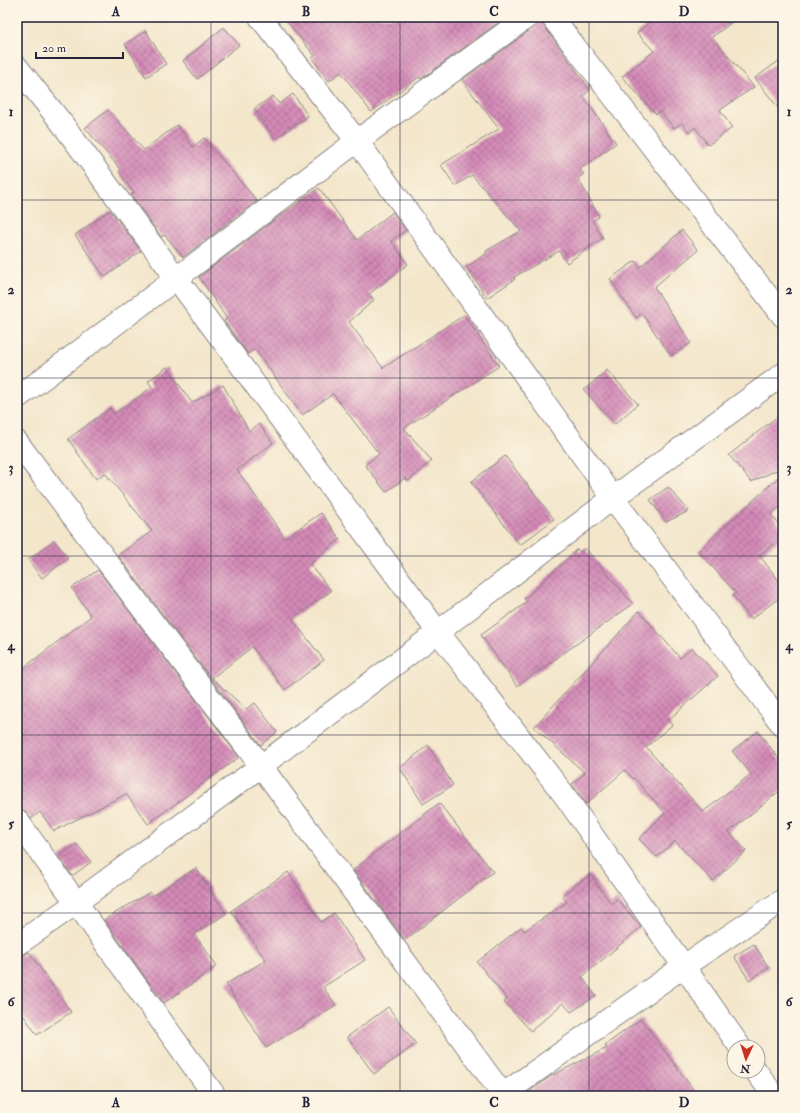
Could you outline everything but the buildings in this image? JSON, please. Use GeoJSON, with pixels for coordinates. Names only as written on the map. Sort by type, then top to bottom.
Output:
{"type":"FeatureCollection","features":[{"type":"Feature","properties":{"kind":"street"},"geometry":{"type":"LineString","coordinates":[[260,17],[357,141],[613,498],[783,726]]}},
{"type":"Feature","properties":{"kind":"street"},"geometry":{"type":"LineString","coordinates":[[17,398],[357,141],[527,17]]}},
{"type":"Feature","properties":{"kind":"street"},"geometry":{"type":"LineString","coordinates":[[552,17],[783,316]]}},
{"type":"Feature","properties":{"kind":"street"},"geometry":{"type":"LineString","coordinates":[[17,67],[61,122],[438,632],[565,796],[734,1039]]}},
{"type":"Feature","properties":{"kind":"street"},"geometry":{"type":"LineString","coordinates":[[17,945],[261,766],[613,498],[783,374]]}},
{"type":"Feature","properties":{"kind":"street"},"geometry":{"type":"LineString","coordinates":[[17,442],[261,766],[503,1096],[684,966],[783,900]]}},
{"type":"Feature","properties":{"kind":"street"},"geometry":{"type":"LineString","coordinates":[[17,820],[215,1096]]}},
{"type":"Feature","properties":{"kind":"street"},"geometry":{"type":"LineString","coordinates":[[762,1079],[774,1096]]}}]}
